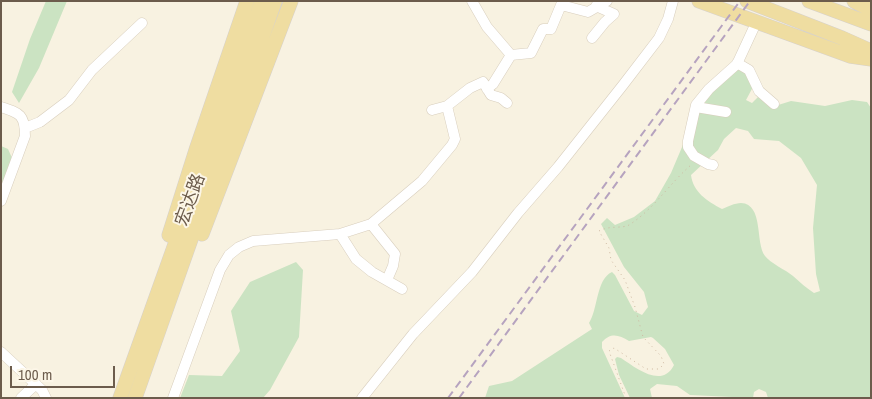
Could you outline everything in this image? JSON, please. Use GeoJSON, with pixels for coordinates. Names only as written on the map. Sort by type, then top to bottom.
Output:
{"type":"FeatureCollection","features":[{"type":"Feature","properties":{"kind":"main road"},"geometry":{"type":"LineString","coordinates":[[159,289],[168,238],[247,1]]}},
{"type":"Feature","properties":{"kind":"main road","name":"宏达路"},"geometry":{"type":"LineString","coordinates":[[120,398],[262,1]]}},
{"type":"Feature","properties":{"kind":"main road","name":"宏达路"},"geometry":{"type":"LineString","coordinates":[[135,398],[275,1]]}},
{"type":"Feature","properties":{"kind":"main road"},"geometry":{"type":"LineString","coordinates":[[172,295],[194,254],[291,1]]}},
{"type":"Feature","properties":{"kind":"main road"},"geometry":{"type":"LineString","coordinates":[[699,1],[850,56],[871,59]]}},
{"type":"Feature","properties":{"kind":"main road"},"geometry":{"type":"LineString","coordinates":[[747,1],[871,51]]}},
{"type":"Feature","properties":{"kind":"main road"},"geometry":{"type":"LineString","coordinates":[[809,1],[871,24]]}},
{"type":"Feature","properties":{"kind":"main road"},"geometry":{"type":"LineString","coordinates":[[854,1],[871,10]]}},
{"type":"Feature","properties":{"kind":"main road"},"geometry":{"type":"LineString","coordinates":[[842,38],[852,37],[857,32],[858,25],[851,17]]}},
{"type":"Feature","properties":{"kind":"street"},"geometry":{"type":"LineString","coordinates":[[472,1],[487,27],[511,55]]}},
{"type":"Feature","properties":{"kind":"street"},"geometry":{"type":"LineString","coordinates":[[511,55],[531,53],[543,29],[551,29],[561,5],[588,12],[607,1]]}},
{"type":"Feature","properties":{"kind":"street"},"geometry":{"type":"LineString","coordinates":[[362,398],[413,334],[472,272],[623,85],[659,38],[668,19],[673,1]]}},
{"type":"Feature","properties":{"kind":"street"},"geometry":{"type":"LineString","coordinates":[[592,38],[614,14],[596,6]]}},
{"type":"Feature","properties":{"kind":"street"},"geometry":{"type":"LineString","coordinates":[[25,128],[40,122],[69,100],[92,70],[142,23]]}},
{"type":"Feature","properties":{"kind":"street"},"geometry":{"type":"LineString","coordinates":[[712,165],[698,159],[691,152],[688,141],[696,107],[705,92],[737,63],[756,23]]}},
{"type":"Feature","properties":{"kind":"street"},"geometry":{"type":"LineString","coordinates":[[487,89],[493,84],[511,55]]}},
{"type":"Feature","properties":{"kind":"street"},"geometry":{"type":"LineString","coordinates":[[737,63],[749,70],[759,91],[774,104]]}},
{"type":"Feature","properties":{"kind":"street"},"geometry":{"type":"LineString","coordinates":[[432,110],[447,106],[470,88],[483,82],[491,95],[500,98],[506,103]]}},
{"type":"Feature","properties":{"kind":"street"},"geometry":{"type":"LineString","coordinates":[[173,398],[220,270],[229,255],[239,247],[252,241],[340,234],[371,224],[422,181],[452,146],[455,139],[447,106]]}},
{"type":"Feature","properties":{"kind":"street"},"geometry":{"type":"LineString","coordinates":[[1,107],[14,111],[25,122],[25,136],[1,201]]}},
{"type":"Feature","properties":{"kind":"street"},"geometry":{"type":"LineString","coordinates":[[696,107],[726,112]]}},
{"type":"Feature","properties":{"kind":"street"},"geometry":{"type":"LineString","coordinates":[[371,224],[395,254],[393,266],[387,280]]}},
{"type":"Feature","properties":{"kind":"street"},"geometry":{"type":"LineString","coordinates":[[340,234],[356,259],[372,272],[402,290]]}},
{"type":"Feature","properties":{"kind":"street"},"geometry":{"type":"LineString","coordinates":[[1,352],[42,390],[46,398]]}},
{"type":"Feature","properties":{"kind":"street"},"geometry":{"type":"LineString","coordinates":[[21,398],[36,384]]}},
{"type":"Feature","properties":{"kind":"path"},"geometry":{"type":"LineString","coordinates":[[626,398],[609,351],[614,348],[646,369],[659,369],[664,364],[661,356],[643,337],[625,280],[611,260],[609,248],[599,231],[607,227],[627,226],[656,204],[683,172],[698,159]]}},
{"type":"Feature","properties":{"kind":"green space"},"geometry":{"type":"Polygon","coordinates":[[[46,1],[67,1],[39,68],[19,103],[12,92],[30,39],[46,1]]]}},
{"type":"Feature","properties":{"kind":"green space"},"geometry":{"type":"Polygon","coordinates":[[[737,68],[746,74],[753,87],[746,100],[752,103],[758,97],[775,106],[791,101],[825,106],[852,100],[867,102],[871,108],[871,398],[768,398],[766,392],[759,389],[754,392],[753,398],[690,395],[677,386],[657,384],[650,389],[652,398],[630,398],[619,375],[615,359],[617,357],[641,371],[656,376],[669,372],[674,365],[665,349],[651,337],[629,341],[622,337],[612,336],[602,342],[602,348],[625,398],[485,398],[489,386],[512,381],[592,329],[589,323],[600,288],[603,281],[612,272],[634,311],[642,315],[648,307],[644,292],[624,267],[601,224],[607,218],[615,225],[634,217],[655,201],[671,173],[702,100],[737,68]],[[736,128],[724,139],[718,150],[691,175],[692,181],[706,199],[722,209],[739,203],[748,205],[756,217],[760,242],[765,256],[814,293],[820,291],[816,274],[813,228],[817,185],[801,158],[779,141],[754,139],[748,131],[736,128]]]}},
{"type":"Feature","properties":{"kind":"green space"},"geometry":{"type":"Polygon","coordinates":[[[1,146],[8,149],[12,158],[1,192],[1,146]]]}},
{"type":"Feature","properties":{"kind":"green space"},"geometry":{"type":"Polygon","coordinates":[[[296,262],[303,270],[299,337],[270,390],[263,398],[180,398],[189,375],[222,376],[240,351],[231,311],[250,282],[296,262]]]}},
{"type":"Feature","properties":{"kind":"railway"},"geometry":{"type":"LineString","coordinates":[[448,398],[740,1]]}},
{"type":"Feature","properties":{"kind":"railway"},"geometry":{"type":"LineString","coordinates":[[459,398],[750,1]]}}]}
